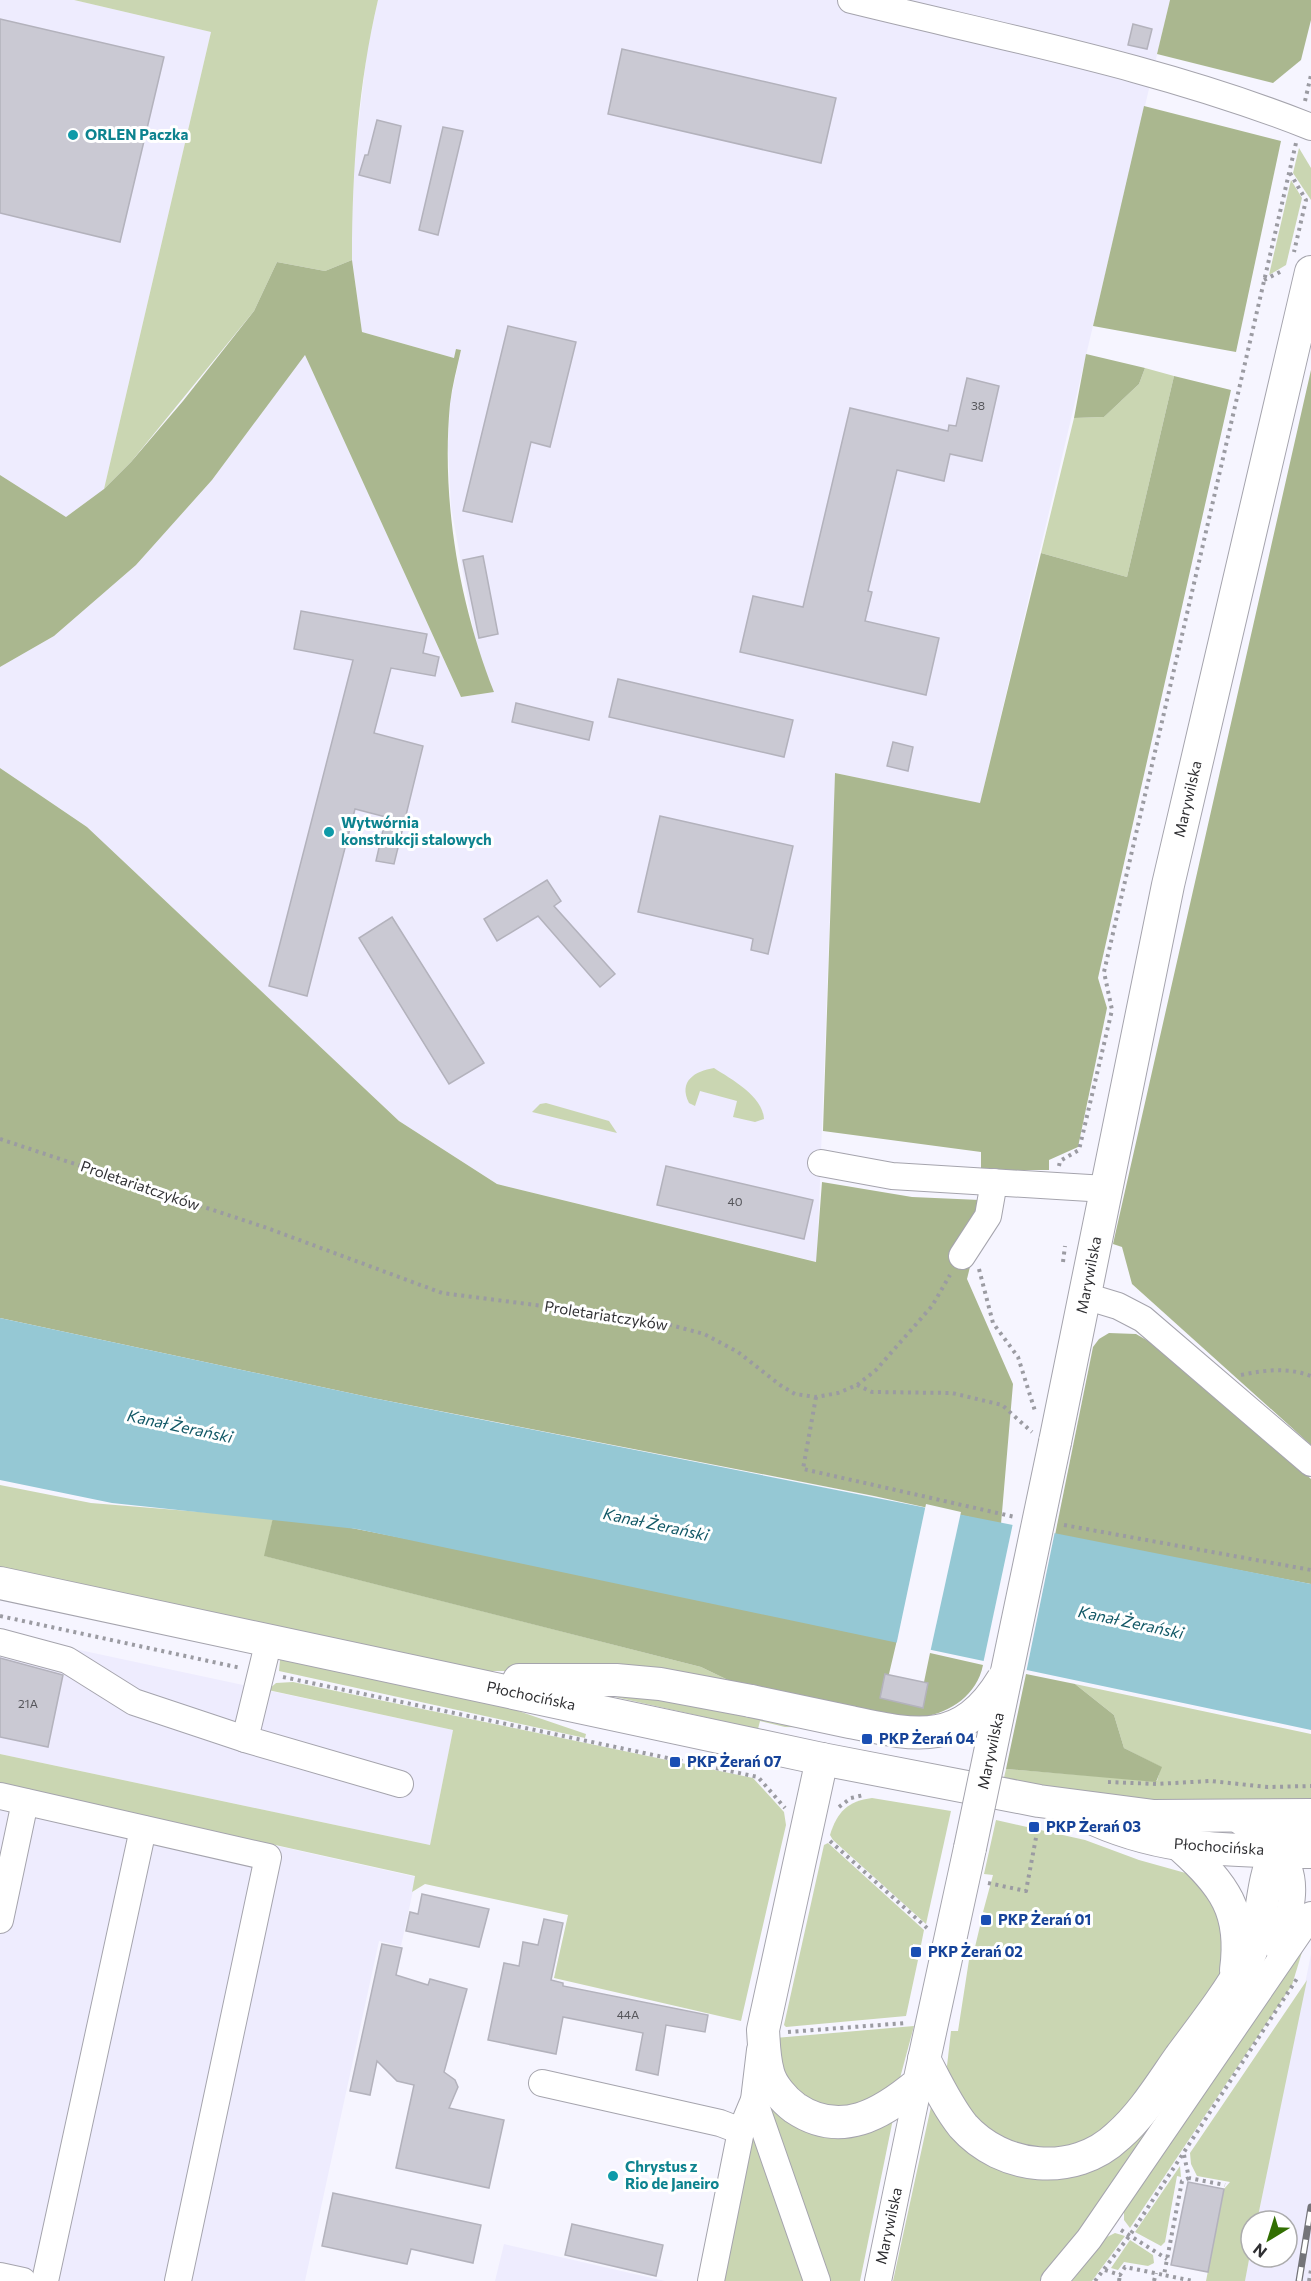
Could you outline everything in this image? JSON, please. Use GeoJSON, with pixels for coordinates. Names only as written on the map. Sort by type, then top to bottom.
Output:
{"type":"FeatureCollection","features":[{"type":"Feature","properties":{"kind":"main road","name":"Marywilska"},"geometry":{"type":"LineString","coordinates":[[921,2071],[1007,1674],[1043,1432],[1085,1296],[1168,885],[1298,265]]}},
{"type":"Feature","properties":{"kind":"main road","name":"Płochocińska"},"geometry":{"type":"LineString","coordinates":[[0,1583],[533,1695],[822,1759],[1062,1805],[1178,1816],[1311,1815]]}},
{"type":"Feature","properties":{"kind":"main road"},"geometry":{"type":"LineString","coordinates":[[466,1682],[616,1680],[660,1684],[899,1732],[930,1733],[956,1725],[972,1716],[992,1696],[1007,1674]]}},
{"type":"Feature","properties":{"kind":"main road"},"geometry":{"type":"LineString","coordinates":[[822,1759],[772,2031],[768,2074],[789,2104],[819,2121],[849,2122],[875,2114],[896,2102],[921,2071],[962,2125],[989,2147],[1025,2162],[1044,2164],[1080,2158],[1099,2151],[1118,2137],[1136,2117],[1235,1978],[1255,1944],[1264,1906],[1265,1879],[1269,1863],[1292,1833],[1311,1824]]}},
{"type":"Feature","properties":{"kind":"main road","name":"Płochocińska"},"geometry":{"type":"LineString","coordinates":[[1062,1805],[1135,1836],[1182,1847],[1311,1852]]}},
{"type":"Feature","properties":{"kind":"main road"},"geometry":{"type":"LineString","coordinates":[[1182,1847],[1214,1877],[1232,1906],[1239,1938],[1235,1978]]}},
{"type":"Feature","properties":{"kind":"street"},"geometry":{"type":"LineString","coordinates":[[851,0],[1148,72],[1228,95],[1306,125]]}},
{"type":"Feature","properties":{"kind":"street"},"geometry":{"type":"LineString","coordinates":[[821,1163],[892,1176],[1106,1189]]}},
{"type":"Feature","properties":{"kind":"street"},"geometry":{"type":"LineString","coordinates":[[967,1248],[988,1216],[994,1182]]}},
{"type":"Feature","properties":{"kind":"street"},"geometry":{"type":"LineString","coordinates":[[1085,1296],[1118,1306],[1143,1318],[1311,1463]]}},
{"type":"Feature","properties":{"kind":"street"},"geometry":{"type":"LineString","coordinates":[[245,1739],[269,1640]]}},
{"type":"Feature","properties":{"kind":"street"},"geometry":{"type":"LineString","coordinates":[[0,1642],[67,1660],[134,1702],[245,1739],[400,1784]]}},
{"type":"Feature","properties":{"kind":"street"},"geometry":{"type":"LineString","coordinates":[[0,1796],[268,1857],[178,2281]]}},
{"type":"Feature","properties":{"kind":"street"},"geometry":{"type":"LineString","coordinates":[[0,1920],[25,1802]]}},
{"type":"Feature","properties":{"kind":"street"},"geometry":{"type":"LineString","coordinates":[[1231,1814],[1278,1852],[1293,1878],[1288,1918],[1274,1967]]}},
{"type":"Feature","properties":{"kind":"street"},"geometry":{"type":"LineString","coordinates":[[45,2281],[142,1828]]}},
{"type":"Feature","properties":{"kind":"street"},"geometry":{"type":"LineString","coordinates":[[1054,2281],[1089,2239],[1311,1915]]}},
{"type":"Feature","properties":{"kind":"street"},"geometry":{"type":"LineString","coordinates":[[711,2281],[741,2132],[754,2100],[772,2031]]}},
{"type":"Feature","properties":{"kind":"street","name":"Marywilska"},"geometry":{"type":"LineString","coordinates":[[878,2281],[921,2071]]}},
{"type":"Feature","properties":{"kind":"street"},"geometry":{"type":"LineString","coordinates":[[542,2083],[720,2123],[741,2132]]}},
{"type":"Feature","properties":{"kind":"street"},"geometry":{"type":"LineString","coordinates":[[754,2100],[817,2281]]}},
{"type":"Feature","properties":{"kind":"street"},"geometry":{"type":"LineString","coordinates":[[0,2276],[23,2281]]}},
{"type":"Feature","properties":{"kind":"path"},"geometry":{"type":"LineString","coordinates":[[1059,1169],[1060,1161],[1079,1150],[1112,1010],[1104,972],[1289,172],[1306,125],[1311,75]]}},
{"type":"Feature","properties":{"kind":"path"},"geometry":{"type":"LineString","coordinates":[[1264,281],[1298,265],[1306,200],[1289,172]]}},
{"type":"Feature","properties":{"kind":"path","name":"Proletariatczyków"},"geometry":{"type":"LineString","coordinates":[[0,1139],[267,1228],[442,1293],[652,1320],[704,1334],[738,1352],[795,1394],[816,1397],[838,1393],[857,1385],[876,1370],[932,1305],[967,1248]]}},
{"type":"Feature","properties":{"kind":"path"},"geometry":{"type":"LineString","coordinates":[[967,1248],[991,1316],[998,1330],[1018,1357],[1043,1432]]}},
{"type":"Feature","properties":{"kind":"path"},"geometry":{"type":"LineString","coordinates":[[1216,1379],[1273,1369],[1296,1370],[1311,1376]]}},
{"type":"Feature","properties":{"kind":"path"},"geometry":{"type":"LineString","coordinates":[[857,1385],[872,1392],[952,1392],[1002,1405],[1043,1432]]}},
{"type":"Feature","properties":{"kind":"path"},"geometry":{"type":"LineString","coordinates":[[803,1468],[816,1397]]}},
{"type":"Feature","properties":{"kind":"path"},"geometry":{"type":"LineString","coordinates":[[0,1616],[759,1777],[790,1815]]}},
{"type":"Feature","properties":{"kind":"path"},"geometry":{"type":"LineString","coordinates":[[1103,1782],[1156,1784],[1210,1781],[1268,1787],[1311,1786]]}},
{"type":"Feature","properties":{"kind":"path"},"geometry":{"type":"LineString","coordinates":[[984,1882],[1026,1891],[1038,1827]]}},
{"type":"Feature","properties":{"kind":"path"},"geometry":{"type":"LineString","coordinates":[[1095,2281],[1106,2270],[1128,2233],[1184,2154],[1295,1984],[1299,1974]]}},
{"type":"Feature","properties":{"kind":"path"},"geometry":{"type":"LineString","coordinates":[[772,2031],[910,2022]]}},
{"type":"Feature","properties":{"kind":"path"},"geometry":{"type":"LineString","coordinates":[[1184,2154],[1189,2178]]}},
{"type":"Feature","properties":{"kind":"path"},"geometry":{"type":"LineString","coordinates":[[1164,2275],[1182,2181],[1189,2178],[1225,2185]]}},
{"type":"Feature","properties":{"kind":"path"},"geometry":{"type":"LineString","coordinates":[[1128,2233],[1167,2259]]}},
{"type":"Feature","properties":{"kind":"path"},"geometry":{"type":"LineString","coordinates":[[1119,2281],[1120,2274],[1125,2267],[1193,2281]]}},
{"type":"Feature","properties":{"kind":"path"},"geometry":{"type":"LineString","coordinates":[[1106,2270],[1120,2274]]}},
{"type":"Feature","properties":{"kind":"path"},"geometry":{"type":"LineString","coordinates":[[1309,2281],[1311,2270]]}},
{"type":"Feature","properties":{"kind":"path"},"geometry":{"type":"LineString","coordinates":[[1154,2281],[1156,2273]]}},
{"type":"Feature","properties":{"kind":"shaded area"},"geometry":{"type":"Polygon","coordinates":[[[0,0],[74,0],[211,32],[104,489],[66,517],[0,475],[0,0]]]}},
{"type":"Feature","properties":{"kind":"shaded area"},"geometry":{"type":"Polygon","coordinates":[[[378,0],[1170,0],[980,804],[835,773],[817,1262],[497,1184],[399,1121],[87,827],[0,768],[0,667],[54,636],[136,565],[212,480],[305,354],[461,697],[493,692],[477,650],[451,507],[448,446],[450,402],[461,350],[454,358],[362,332],[352,259],[352,181],[367,50],[378,0]]]}},
{"type":"Feature","properties":{"kind":"shaded area"},"geometry":{"type":"Polygon","coordinates":[[[0,1633],[453,1730],[430,1845],[0,1754],[0,1633]]]}},
{"type":"Feature","properties":{"kind":"shaded area"},"geometry":{"type":"Polygon","coordinates":[[[0,1784],[416,1877],[401,1946],[379,1941],[305,2281],[0,2281],[0,1784]]]}},
{"type":"Feature","properties":{"kind":"shaded area"},"geometry":{"type":"Polygon","coordinates":[[[1311,1954],[1311,2281],[1245,2281],[1247,2269],[1299,2269],[1299,2209],[1259,2209],[1311,1954]]]}},
{"type":"Feature","properties":{"kind":"shaded area"},"geometry":{"type":"Polygon","coordinates":[[[504,2244],[665,2281],[495,2281],[504,2244]]]}},
{"type":"Feature","properties":{"kind":"green space"},"geometry":{"type":"Polygon","coordinates":[[[74,0],[378,0],[361,96],[353,194],[352,260],[325,271],[277,262],[254,311],[131,462],[104,489],[211,32],[74,0]]]}},
{"type":"Feature","properties":{"kind":"green space"},"geometry":{"type":"Polygon","coordinates":[[[1170,0],[1311,0],[1311,20],[1301,60],[1273,83],[1157,54],[1170,0]]]}},
{"type":"Feature","properties":{"kind":"green space"},"geometry":{"type":"Polygon","coordinates":[[[1144,106],[1281,141],[1236,352],[1093,326],[1144,106]]]}},
{"type":"Feature","properties":{"kind":"green space"},"geometry":{"type":"Polygon","coordinates":[[[1299,148],[1311,168],[1311,200],[1293,173],[1299,148]]]}},
{"type":"Feature","properties":{"kind":"green space"},"geometry":{"type":"Polygon","coordinates":[[[1291,180],[1302,198],[1286,265],[1269,275],[1291,180]]]}},
{"type":"Feature","properties":{"kind":"green space"},"geometry":{"type":"Polygon","coordinates":[[[352,260],[362,332],[454,358],[456,349],[461,350],[450,404],[448,477],[451,513],[462,587],[471,623],[494,692],[461,697],[305,355],[212,480],[136,565],[54,636],[0,667],[0,475],[66,517],[104,489],[131,462],[183,401],[254,311],[277,262],[325,271],[352,260]]]}},
{"type":"Feature","properties":{"kind":"green space"},"geometry":{"type":"Polygon","coordinates":[[[1086,354],[1145,368],[1139,384],[1104,417],[1074,418],[1086,354]]]}},
{"type":"Feature","properties":{"kind":"green space"},"geometry":{"type":"Polygon","coordinates":[[[1145,368],[1174,376],[1127,577],[1041,553],[1074,418],[1104,417],[1139,384],[1145,368]]]}},
{"type":"Feature","properties":{"kind":"green space"},"geometry":{"type":"Polygon","coordinates":[[[1311,370],[1311,1445],[1132,1284],[1122,1247],[1113,1244],[1311,370]]]}},
{"type":"Feature","properties":{"kind":"green space"},"geometry":{"type":"Polygon","coordinates":[[[1174,376],[1231,390],[1098,978],[1107,1008],[1078,1147],[1049,1160],[1049,1170],[981,1170],[981,1152],[823,1131],[835,773],[980,803],[1041,553],[1127,577],[1174,376]]]}},
{"type":"Feature","properties":{"kind":"green space"},"geometry":{"type":"Polygon","coordinates":[[[0,768],[87,827],[399,1121],[497,1184],[816,1262],[822,1182],[912,1197],[980,1200],[983,1214],[967,1279],[1013,1384],[1001,1524],[874,1496],[373,1398],[0,1318],[0,768]]]}},
{"type":"Feature","properties":{"kind":"green space"},"geometry":{"type":"Polygon","coordinates":[[[714,1068],[752,1096],[758,1103],[764,1119],[755,1122],[733,1117],[737,1101],[700,1091],[695,1106],[689,1103],[686,1089],[690,1078],[714,1068]]]}},
{"type":"Feature","properties":{"kind":"green space"},"geometry":{"type":"Polygon","coordinates":[[[546,1103],[609,1121],[617,1133],[532,1112],[540,1104],[546,1103]]]}},
{"type":"Feature","properties":{"kind":"green space"},"geometry":{"type":"Polygon","coordinates":[[[1109,1333],[1136,1334],[1169,1353],[1311,1479],[1311,1584],[1055,1535],[1093,1347],[1099,1339],[1109,1333]]]}},
{"type":"Feature","properties":{"kind":"green space"},"geometry":{"type":"Polygon","coordinates":[[[0,1485],[91,1503],[273,1518],[265,1556],[701,1667],[753,1692],[598,1671],[479,1671],[0,1571],[0,1485]]]}},
{"type":"Feature","properties":{"kind":"green space"},"geometry":{"type":"Polygon","coordinates":[[[274,1513],[475,1552],[897,1640],[889,1674],[885,1674],[880,1698],[923,1707],[928,1683],[924,1682],[930,1653],[983,1665],[980,1676],[969,1693],[953,1706],[923,1717],[922,1723],[753,1692],[701,1667],[264,1556],[274,1513]]]}},
{"type":"Feature","properties":{"kind":"green space"},"geometry":{"type":"Polygon","coordinates":[[[288,1656],[498,1704],[586,1734],[585,1738],[279,1671],[280,1660],[288,1656]]]}},
{"type":"Feature","properties":{"kind":"green space"},"geometry":{"type":"Polygon","coordinates":[[[1026,1674],[1075,1684],[1114,1715],[1124,1748],[1162,1767],[1156,1782],[1006,1769],[1026,1674]]]}},
{"type":"Feature","properties":{"kind":"green space"},"geometry":{"type":"Polygon","coordinates":[[[293,1682],[753,1778],[784,1812],[786,1825],[741,2021],[554,1978],[568,1915],[425,1884],[412,1892],[415,1876],[0,1784],[0,1754],[430,1845],[453,1730],[268,1690],[276,1683],[293,1682]]]}},
{"type":"Feature","properties":{"kind":"green space"},"geometry":{"type":"Polygon","coordinates":[[[1075,1684],[1311,1734],[1311,1804],[1222,1809],[1003,1782],[1006,1769],[1157,1781],[1161,1767],[1124,1748],[1114,1715],[1075,1684]]]}},
{"type":"Feature","properties":{"kind":"green space"},"geometry":{"type":"Polygon","coordinates":[[[595,1689],[832,1728],[785,1727],[760,1721],[758,1729],[593,1692],[595,1689]]]}},
{"type":"Feature","properties":{"kind":"green space"},"geometry":{"type":"Polygon","coordinates":[[[872,1798],[951,1811],[926,1924],[830,1835],[836,1820],[845,1809],[856,1802],[872,1798]]]}},
{"type":"Feature","properties":{"kind":"green space"},"geometry":{"type":"Polygon","coordinates":[[[996,1820],[1085,1840],[1139,1860],[1207,1879],[1223,1903],[1227,1966],[1121,2122],[1067,2153],[994,2140],[949,2082],[947,2066],[951,2031],[958,2031],[971,1947],[975,1947],[980,1926],[988,1927],[991,1914],[983,1912],[993,1875],[984,1874],[996,1820]]]}},
{"type":"Feature","properties":{"kind":"green space"},"geometry":{"type":"Polygon","coordinates":[[[828,1843],[924,1930],[921,1945],[913,1944],[910,1958],[918,1960],[906,2016],[786,2027],[784,2025],[824,1845],[828,1843]]]}},
{"type":"Feature","properties":{"kind":"green space"},"geometry":{"type":"Polygon","coordinates":[[[1309,1929],[1292,1985],[1130,2228],[1124,2220],[1124,2209],[1309,1929]]]}},
{"type":"Feature","properties":{"kind":"green space"},"geometry":{"type":"Polygon","coordinates":[[[1271,1949],[1095,2217],[1041,2281],[893,2281],[932,2102],[944,2115],[1071,2170],[1271,1949]]]}},
{"type":"Feature","properties":{"kind":"green space"},"geometry":{"type":"Polygon","coordinates":[[[1307,1980],[1259,2209],[1239,2209],[1239,2269],[1247,2269],[1245,2281],[1206,2281],[1224,2189],[1230,2182],[1197,2176],[1191,2164],[1190,2153],[1307,1980]]]}},
{"type":"Feature","properties":{"kind":"green space"},"geometry":{"type":"Polygon","coordinates":[[[914,2026],[900,2078],[878,2102],[821,2110],[781,2076],[775,2038],[914,2026]]]}},
{"type":"Feature","properties":{"kind":"green space"},"geometry":{"type":"Polygon","coordinates":[[[764,2097],[893,2119],[860,2281],[826,2281],[764,2097]]]}},
{"type":"Feature","properties":{"kind":"green space"},"geometry":{"type":"Polygon","coordinates":[[[753,2135],[808,2281],[721,2281],[753,2135]]]}},
{"type":"Feature","properties":{"kind":"green space"},"geometry":{"type":"Polygon","coordinates":[[[1180,2166],[1181,2177],[1177,2176],[1165,2242],[1161,2246],[1135,2232],[1180,2166]]]}},
{"type":"Feature","properties":{"kind":"green space"},"geometry":{"type":"Polygon","coordinates":[[[1115,2233],[1125,2236],[1092,2281],[1072,2281],[1105,2238],[1115,2233]]]}},
{"type":"Feature","properties":{"kind":"green space"},"geometry":{"type":"Polygon","coordinates":[[[1130,2240],[1153,2255],[1154,2263],[1148,2266],[1124,2262],[1118,2270],[1111,2268],[1130,2240]]]}},
{"type":"Feature","properties":{"kind":"water","name":"Kanał Żerański"},"geometry":{"type":"Polygon","coordinates":[[[0,1318],[373,1398],[1311,1584],[1311,1730],[357,1529],[112,1503],[0,1480],[0,1318]]]}},
{"type":"Feature","properties":{"kind":"pier"},"geometry":{"type":"Polygon","coordinates":[[[926,1504],[961,1512],[930,1653],[896,1646],[926,1504]]]}},
{"type":"Feature","properties":{"kind":"pier"},"geometry":{"type":"Polygon","coordinates":[[[1013,1523],[1055,1531],[1026,1673],[983,1664],[1013,1523]]]}},
{"type":"Feature","properties":{"kind":"building","name":"ORLEN Paczka"},"geometry":{"type":"Polygon","coordinates":[[[0,19],[164,57],[120,242],[0,213],[0,19]]]}},
{"type":"Feature","properties":{"kind":"building"},"geometry":{"type":"Polygon","coordinates":[[[1133,24],[1152,29],[1147,49],[1128,45],[1133,24]]]}},
{"type":"Feature","properties":{"kind":"building"},"geometry":{"type":"Polygon","coordinates":[[[622,49],[836,98],[821,163],[608,114],[622,49]]]}},
{"type":"Feature","properties":{"kind":"building"},"geometry":{"type":"Polygon","coordinates":[[[377,120],[401,126],[390,183],[359,175],[365,155],[368,155],[377,120]]]}},
{"type":"Feature","properties":{"kind":"building"},"geometry":{"type":"Polygon","coordinates":[[[443,127],[463,131],[438,235],[419,230],[443,127]]]}},
{"type":"Feature","properties":{"kind":"building"},"geometry":{"type":"Polygon","coordinates":[[[508,326],[576,342],[550,447],[531,442],[512,522],[463,511],[508,326]]]}},
{"type":"Feature","properties":{"kind":"building"},"geometry":{"type":"Polygon","coordinates":[[[967,378],[999,386],[982,461],[950,454],[944,481],[897,470],[868,591],[872,592],[865,621],[939,638],[926,695],[740,652],[753,596],[803,607],[850,408],[948,431],[949,425],[956,426],[967,378]]]}},
{"type":"Feature","properties":{"kind":"building"},"geometry":{"type":"Polygon","coordinates":[[[483,556],[498,634],[479,638],[463,560],[483,556]]]}},
{"type":"Feature","properties":{"kind":"building"},"geometry":{"type":"Polygon","coordinates":[[[301,611],[427,634],[423,653],[439,657],[435,676],[391,668],[374,733],[423,746],[394,864],[376,861],[386,817],[355,809],[307,996],[269,986],[353,660],[294,649],[301,611]]]}},
{"type":"Feature","properties":{"kind":"building"},"geometry":{"type":"Polygon","coordinates":[[[618,679],[793,720],[784,757],[609,717],[618,679]]]}},
{"type":"Feature","properties":{"kind":"building"},"geometry":{"type":"Polygon","coordinates":[[[516,703],[593,722],[589,740],[512,722],[516,703]]]}},
{"type":"Feature","properties":{"kind":"building"},"geometry":{"type":"Polygon","coordinates":[[[893,742],[913,747],[908,771],[887,766],[893,742]]]}},
{"type":"Feature","properties":{"kind":"building"},"geometry":{"type":"Polygon","coordinates":[[[660,816],[793,846],[768,954],[751,950],[753,939],[750,938],[638,912],[660,816]]]}},
{"type":"Feature","properties":{"kind":"building"},"geometry":{"type":"Polygon","coordinates":[[[547,880],[561,901],[554,906],[615,974],[600,987],[538,916],[497,941],[484,919],[547,880]]]}},
{"type":"Feature","properties":{"kind":"building"},"geometry":{"type":"Polygon","coordinates":[[[392,917],[484,1063],[449,1084],[359,938],[392,917]]]}},
{"type":"Feature","properties":{"kind":"building"},"geometry":{"type":"Polygon","coordinates":[[[666,1166],[813,1200],[804,1239],[657,1205],[666,1166]]]}},
{"type":"Feature","properties":{"kind":"building"},"geometry":{"type":"Polygon","coordinates":[[[0,1658],[63,1675],[48,1747],[0,1737],[0,1658]]]}},
{"type":"Feature","properties":{"kind":"building"},"geometry":{"type":"Polygon","coordinates":[[[885,1674],[928,1683],[923,1708],[880,1698],[885,1674]]]}},
{"type":"Feature","properties":{"kind":"building"},"geometry":{"type":"Polygon","coordinates":[[[422,1894],[489,1909],[479,1947],[406,1931],[410,1912],[418,1914],[422,1894]]]}},
{"type":"Feature","properties":{"kind":"building"},"geometry":{"type":"Polygon","coordinates":[[[544,1919],[563,1923],[551,1980],[563,1983],[563,1986],[708,2015],[705,2032],[666,2025],[658,2075],[636,2070],[643,2033],[563,2017],[556,2054],[488,2040],[504,1963],[519,1966],[523,1942],[538,1945],[544,1919]]]}},
{"type":"Feature","properties":{"kind":"building"},"geometry":{"type":"Polygon","coordinates":[[[382,1944],[402,1948],[396,1975],[428,1985],[430,1979],[467,1989],[444,2072],[455,2080],[458,2087],[449,2108],[504,2120],[489,2188],[396,2168],[414,2085],[397,2081],[377,2061],[370,2095],[350,2091],[382,1944]]]}},
{"type":"Feature","properties":{"kind":"building"},"geometry":{"type":"Polygon","coordinates":[[[1188,2182],[1224,2189],[1208,2272],[1171,2265],[1188,2182]]]}},
{"type":"Feature","properties":{"kind":"building"},"geometry":{"type":"Polygon","coordinates":[[[333,2193],[481,2225],[473,2263],[411,2249],[407,2264],[322,2246],[333,2193]]]}},
{"type":"Feature","properties":{"kind":"building"},"geometry":{"type":"Polygon","coordinates":[[[572,2224],[663,2245],[656,2276],[565,2255],[572,2224]]]}},
{"type":"Feature","properties":{"kind":"railway"},"geometry":{"type":"LineString","coordinates":[[1299,2281],[1311,2207]]}},
{"type":"Feature","properties":{"kind":"place","name":"ORLEN Paczka"},"geometry":{"type":"Point","coordinates":[73,135]}},
{"type":"Feature","properties":{"kind":"place","name":"Wytwórnia konstrukcji stalowych"},"geometry":{"type":"Point","coordinates":[329,832]}},
{"type":"Feature","properties":{"kind":"place","name":"PKP Żerań 04"},"geometry":{"type":"Point","coordinates":[867,1739]}},
{"type":"Feature","properties":{"kind":"place","name":"PKP Żerań 07"},"geometry":{"type":"Point","coordinates":[675,1762]}},
{"type":"Feature","properties":{"kind":"place","name":"PKP Żerań 03"},"geometry":{"type":"Point","coordinates":[1034,1827]}},
{"type":"Feature","properties":{"kind":"place","name":"PKP Żerań 01"},"geometry":{"type":"Point","coordinates":[986,1920]}},
{"type":"Feature","properties":{"kind":"place","name":"PKP Żerań 02"},"geometry":{"type":"Point","coordinates":[916,1952]}},
{"type":"Feature","properties":{"kind":"place","name":"Chrystus z Rio de Janeiro"},"geometry":{"type":"Point","coordinates":[613,2176]}}]}
